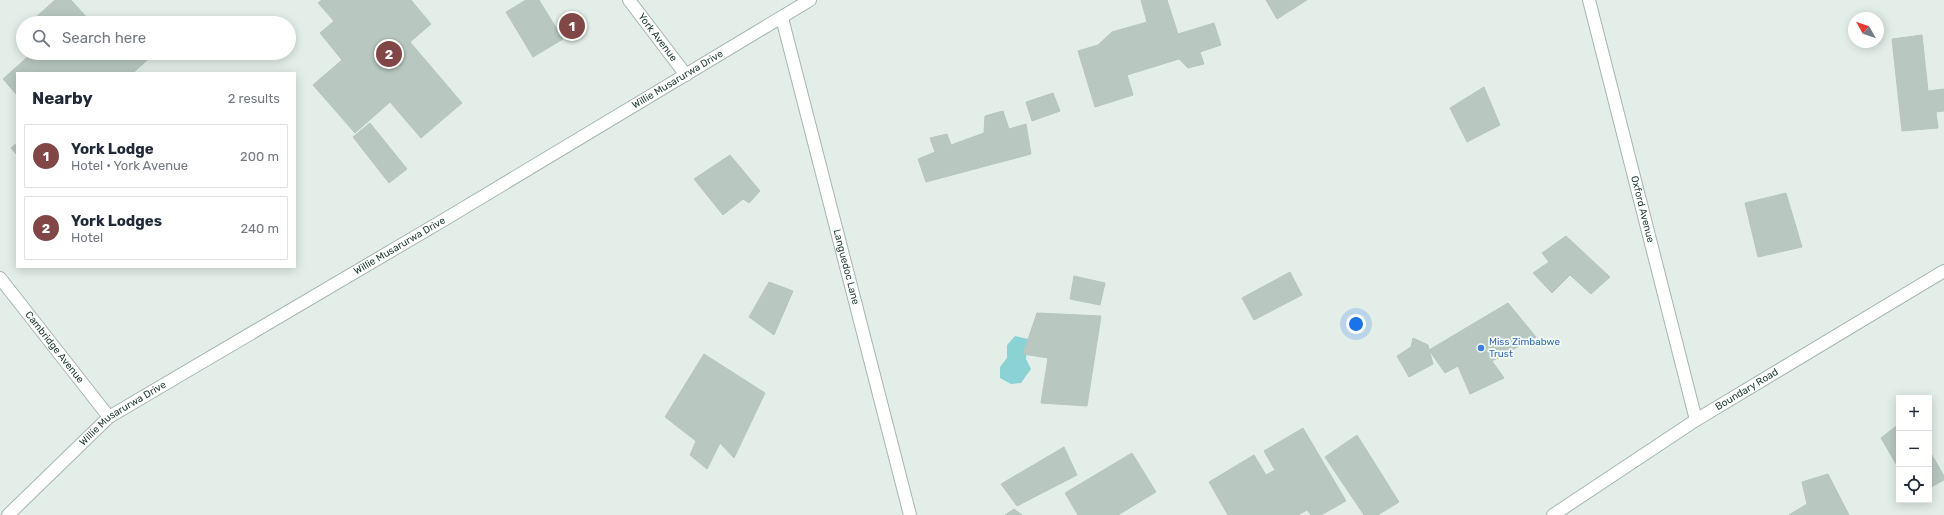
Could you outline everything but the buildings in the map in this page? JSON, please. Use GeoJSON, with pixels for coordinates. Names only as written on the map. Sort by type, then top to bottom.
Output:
{"type":"FeatureCollection","features":[{"type":"Feature","properties":{"kind":"street","name":"York Avenue"},"geometry":{"type":"LineString","coordinates":[[629,0],[686,75]]}},
{"type":"Feature","properties":{"kind":"street","name":"Willie Musarurwa Drive"},"geometry":{"type":"LineString","coordinates":[[8,515],[109,417],[454,214],[810,0]]}},
{"type":"Feature","properties":{"kind":"street","name":"Oxford Avenue"},"geometry":{"type":"LineString","coordinates":[[1588,0],[1696,420]]}},
{"type":"Feature","properties":{"kind":"street","name":"Languedoc Lane"},"geometry":{"type":"LineString","coordinates":[[782,18],[910,515]]}},
{"type":"Feature","properties":{"kind":"street","name":"Boundary Road"},"geometry":{"type":"LineString","coordinates":[[1553,515],[1696,420],[1944,271]]}},
{"type":"Feature","properties":{"kind":"street","name":"Cambridge Avenue"},"geometry":{"type":"LineString","coordinates":[[0,278],[109,417]]}},
{"type":"Feature","properties":{"kind":"water"},"geometry":{"type":"Polygon","coordinates":[[[1015,336],[1028,339],[1026,359],[1031,369],[1021,383],[1011,384],[1000,378],[1000,367],[1007,358],[1007,345],[1015,336]]]}},
{"type":"Feature","properties":{"kind":"place","name":"York Lodge"},"geometry":{"type":"Point","coordinates":[572,26]}},
{"type":"Feature","properties":{"kind":"place","name":"York Lodges"},"geometry":{"type":"Point","coordinates":[389,54]}},
{"type":"Feature","properties":{"kind":"place","name":"Miss Zimbabwe Trust"},"geometry":{"type":"Point","coordinates":[1481,348]}}]}
